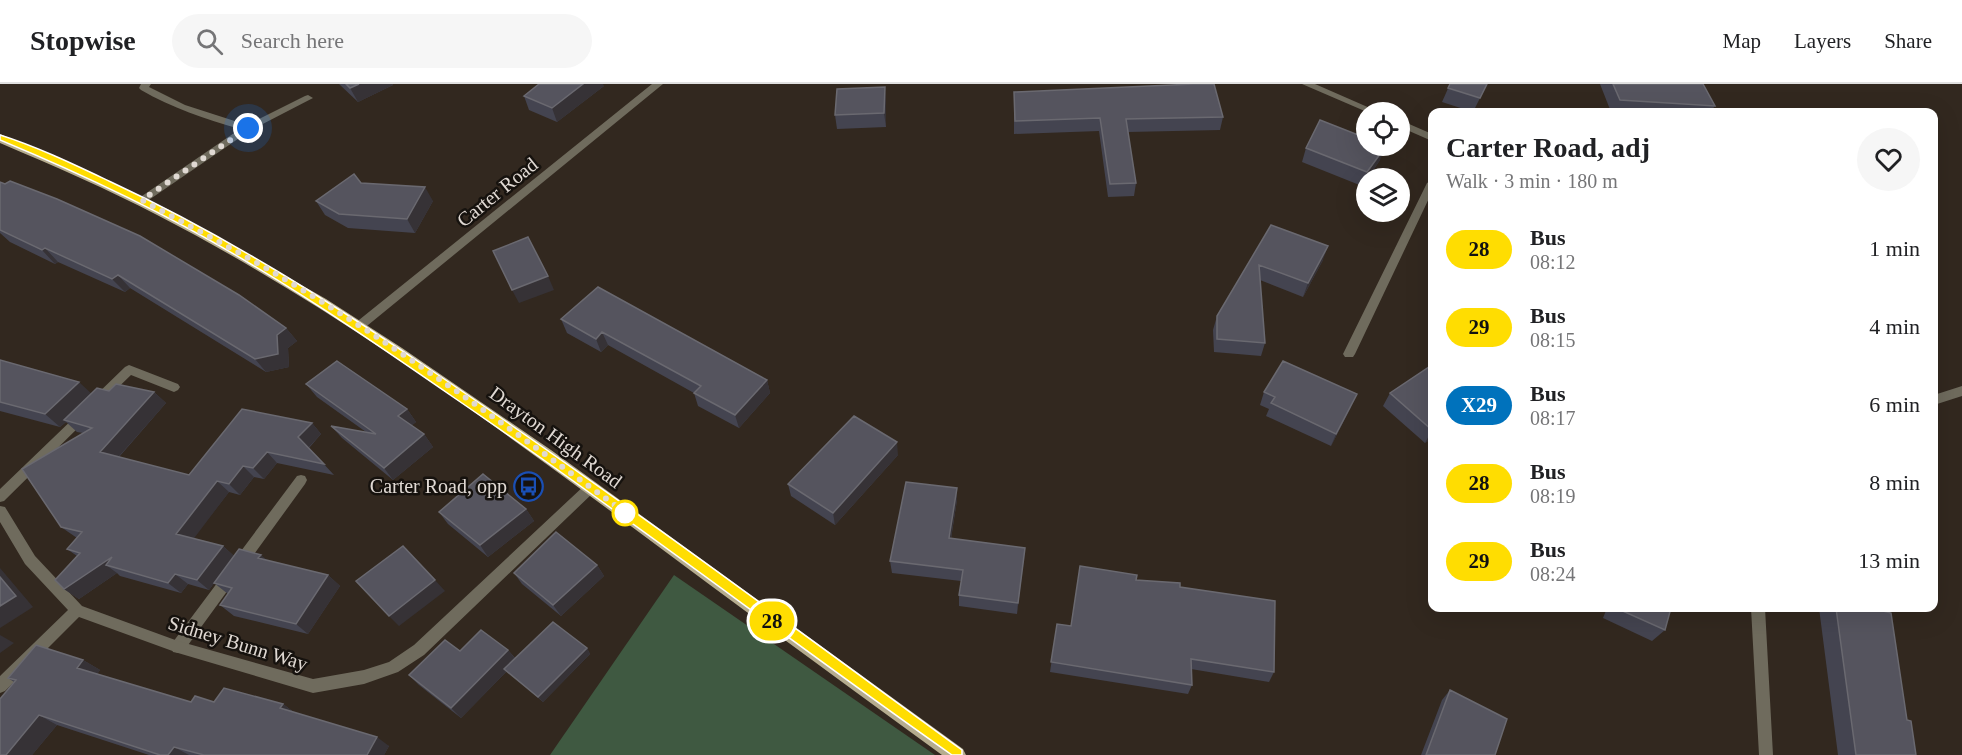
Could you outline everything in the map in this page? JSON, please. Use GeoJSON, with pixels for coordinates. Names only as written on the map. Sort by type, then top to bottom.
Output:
{"type":"FeatureCollection","features":[{"type":"Feature","properties":{"kind":"main road","name":"Drayton High Road"},"geometry":{"type":"LineString","coordinates":[[0,138],[65,164],[142,200],[252,260],[358,327],[515,432],[957,755]]}},
{"type":"Feature","properties":{"kind":"street"},"geometry":{"type":"LineString","coordinates":[[146,84],[144,88],[164,100],[206,116],[248,128]]}},
{"type":"Feature","properties":{"kind":"street","name":"Carter Road"},"geometry":{"type":"LineString","coordinates":[[358,327],[658,84]]}},
{"type":"Feature","properties":{"kind":"street"},"geometry":{"type":"LineString","coordinates":[[1307,84],[1356,104]]}},
{"type":"Feature","properties":{"kind":"street"},"geometry":{"type":"LineString","coordinates":[[142,200],[248,128],[308,98]]}},
{"type":"Feature","properties":{"kind":"street"},"geometry":{"type":"LineString","coordinates":[[1410,128],[1428,136]]}},
{"type":"Feature","properties":{"kind":"street"},"geometry":{"type":"LineString","coordinates":[[1349,354],[1428,191]]}},
{"type":"Feature","properties":{"kind":"street"},"geometry":{"type":"LineString","coordinates":[[0,497],[129,370],[174,387]]}},
{"type":"Feature","properties":{"kind":"street"},"geometry":{"type":"LineString","coordinates":[[1938,399],[1962,391]]}},
{"type":"Feature","properties":{"kind":"street"},"geometry":{"type":"LineString","coordinates":[[178,647],[301,480]]}},
{"type":"Feature","properties":{"kind":"street","name":"Sidney Bunn Way"},"geometry":{"type":"LineString","coordinates":[[0,511],[30,560],[77,610],[178,647],[313,686],[364,677],[393,667],[419,650],[590,488]]}},
{"type":"Feature","properties":{"kind":"street"},"geometry":{"type":"LineString","coordinates":[[0,686],[77,610]]}},
{"type":"Feature","properties":{"kind":"street"},"geometry":{"type":"LineString","coordinates":[[1758,612],[1766,755]]}},
{"type":"Feature","properties":{"kind":"green space"},"geometry":{"type":"Polygon","coordinates":[[[674,575],[935,755],[550,755],[674,575]]]}},
{"type":"Feature","properties":{"kind":"building"},"geometry":{"type":"Polygon","coordinates":[[[346,84],[359,84],[350,88],[346,84]]]}},
{"type":"Feature","properties":{"kind":"building"},"geometry":{"type":"Polygon","coordinates":[[[539,84],[583,84],[552,108],[524,96],[539,84]]]}},
{"type":"Feature","properties":{"kind":"building"},"geometry":{"type":"Polygon","coordinates":[[[1214,84],[1223,117],[1126,119],[1136,183],[1110,184],[1100,118],[1015,121],[1014,92],[1214,84]]]}},
{"type":"Feature","properties":{"kind":"building"},"geometry":{"type":"Polygon","coordinates":[[[1450,84],[1487,84],[1480,98],[1448,88],[1450,84]]]}},
{"type":"Feature","properties":{"kind":"building"},"geometry":{"type":"Polygon","coordinates":[[[1613,84],[1703,84],[1715,106],[1620,100],[1613,84]]]}},
{"type":"Feature","properties":{"kind":"building"},"geometry":{"type":"Polygon","coordinates":[[[885,87],[884,113],[835,115],[837,89],[885,87]]]}},
{"type":"Feature","properties":{"kind":"building"},"geometry":{"type":"Polygon","coordinates":[[[1320,120],[1356,134],[1356,156],[1379,156],[1370,168],[1357,168],[1306,148],[1320,120]]]}},
{"type":"Feature","properties":{"kind":"building"},"geometry":{"type":"Polygon","coordinates":[[[354,174],[361,183],[425,187],[407,219],[339,214],[316,201],[354,174]]]}},
{"type":"Feature","properties":{"kind":"building"},"geometry":{"type":"Polygon","coordinates":[[[10,181],[140,236],[239,295],[286,328],[277,335],[278,354],[255,359],[118,275],[112,279],[0,230],[0,182],[5,184],[10,181]]]}},
{"type":"Feature","properties":{"kind":"building"},"geometry":{"type":"Polygon","coordinates":[[[1271,225],[1328,246],[1308,283],[1259,265],[1265,343],[1217,339],[1217,316],[1271,225]]]}},
{"type":"Feature","properties":{"kind":"building"},"geometry":{"type":"Polygon","coordinates":[[[528,237],[548,276],[512,290],[493,251],[528,237]]]}},
{"type":"Feature","properties":{"kind":"building"},"geometry":{"type":"Polygon","coordinates":[[[598,287],[767,380],[735,415],[694,393],[701,386],[602,332],[596,339],[561,319],[598,287]]]}},
{"type":"Feature","properties":{"kind":"building"},"geometry":{"type":"Polygon","coordinates":[[[0,360],[79,382],[45,414],[0,402],[0,360]]]}},
{"type":"Feature","properties":{"kind":"building"},"geometry":{"type":"Polygon","coordinates":[[[337,361],[407,409],[398,416],[424,434],[384,468],[331,426],[376,434],[306,384],[337,361]]]}},
{"type":"Feature","properties":{"kind":"building"},"geometry":{"type":"Polygon","coordinates":[[[1283,361],[1357,394],[1336,434],[1271,403],[1275,397],[1264,392],[1283,361]]]}},
{"type":"Feature","properties":{"kind":"building"},"geometry":{"type":"Polygon","coordinates":[[[1428,368],[1428,426],[1390,393],[1428,368]]]}},
{"type":"Feature","properties":{"kind":"building"},"geometry":{"type":"Polygon","coordinates":[[[116,384],[154,392],[100,452],[189,475],[242,409],[312,423],[298,437],[324,464],[267,452],[253,468],[243,466],[229,484],[217,481],[176,534],[223,546],[197,580],[175,574],[168,583],[106,565],[112,557],[64,589],[55,580],[80,553],[67,549],[82,532],[61,527],[22,469],[92,428],[64,420],[97,388],[109,391],[116,384]]]}},
{"type":"Feature","properties":{"kind":"building"},"geometry":{"type":"Polygon","coordinates":[[[854,416],[897,442],[833,513],[788,484],[854,416]]]}},
{"type":"Feature","properties":{"kind":"building"},"geometry":{"type":"Polygon","coordinates":[[[483,474],[526,509],[480,545],[439,512],[483,474]]]}},
{"type":"Feature","properties":{"kind":"building"},"geometry":{"type":"Polygon","coordinates":[[[906,482],[957,488],[949,538],[1025,548],[1018,603],[959,595],[963,570],[890,561],[906,482]]]}},
{"type":"Feature","properties":{"kind":"building"},"geometry":{"type":"Polygon","coordinates":[[[556,532],[597,565],[553,605],[514,573],[556,532]]]}},
{"type":"Feature","properties":{"kind":"building"},"geometry":{"type":"Polygon","coordinates":[[[403,546],[435,580],[389,616],[356,581],[403,546]]]}},
{"type":"Feature","properties":{"kind":"building"},"geometry":{"type":"Polygon","coordinates":[[[239,549],[261,555],[258,558],[328,575],[296,624],[220,605],[232,588],[214,583],[239,549]]]}},
{"type":"Feature","properties":{"kind":"building"},"geometry":{"type":"Polygon","coordinates":[[[1080,566],[1137,575],[1136,580],[1180,583],[1180,587],[1275,601],[1274,672],[1191,659],[1192,685],[1051,662],[1057,624],[1071,626],[1080,566]]]}},
{"type":"Feature","properties":{"kind":"building"},"geometry":{"type":"Polygon","coordinates":[[[0,577],[16,596],[0,606],[0,577]]]}},
{"type":"Feature","properties":{"kind":"building"},"geometry":{"type":"Polygon","coordinates":[[[1625,612],[1670,612],[1665,630],[1625,612]]]}},
{"type":"Feature","properties":{"kind":"building"},"geometry":{"type":"Polygon","coordinates":[[[1837,612],[1887,612],[1891,613],[1907,720],[1911,721],[1916,755],[1856,755],[1837,612]]]}},
{"type":"Feature","properties":{"kind":"building"},"geometry":{"type":"Polygon","coordinates":[[[553,622],[587,648],[538,697],[504,669],[553,622]]]}},
{"type":"Feature","properties":{"kind":"building"},"geometry":{"type":"Polygon","coordinates":[[[481,630],[508,650],[451,708],[409,675],[445,640],[460,651],[481,630]]]}},
{"type":"Feature","properties":{"kind":"building"},"geometry":{"type":"Polygon","coordinates":[[[36,645],[83,660],[77,668],[191,702],[195,696],[214,702],[224,688],[283,704],[280,708],[377,737],[367,755],[204,755],[174,747],[168,755],[160,755],[39,715],[6,755],[0,755],[0,699],[16,680],[8,678],[36,645]]]}},
{"type":"Feature","properties":{"kind":"building"},"geometry":{"type":"Polygon","coordinates":[[[1450,690],[1507,719],[1495,755],[1426,755],[1450,690]]]}},
{"type":"Feature","properties":{"kind":"bus line","name":"28"},"geometry":{"type":"LineString","coordinates":[[0,138],[65,164],[142,200],[252,260],[358,327],[542,451],[957,755]]}},
{"type":"Feature","properties":{"kind":"place","name":"Carter Road, opp"},"geometry":{"type":"Point","coordinates":[528,486]}},
{"type":"Feature","properties":{"kind":"route"},"geometry":{"type":"LineString","coordinates":[[248,128],[142,200],[252,260],[358,327],[542,451],[627,514],[625,513]]}}]}
